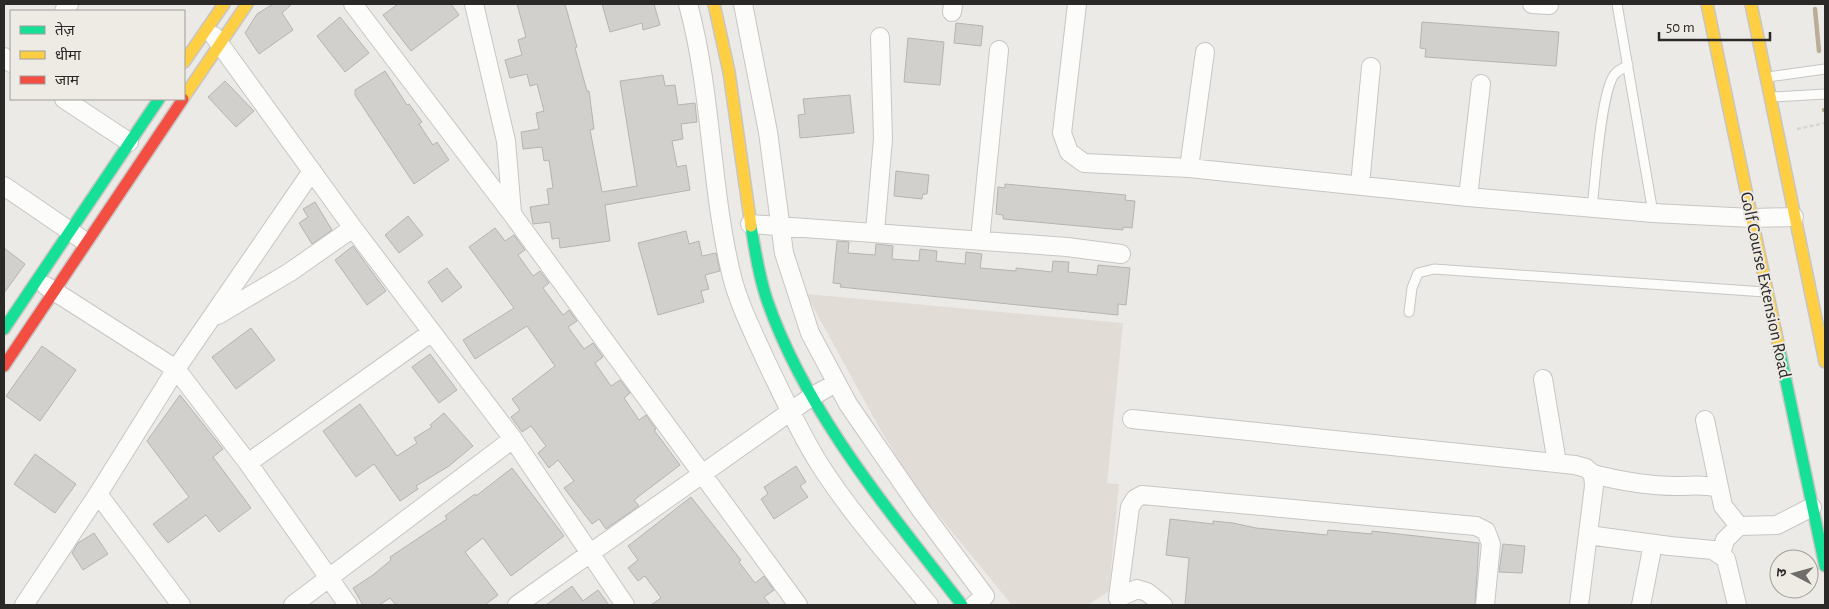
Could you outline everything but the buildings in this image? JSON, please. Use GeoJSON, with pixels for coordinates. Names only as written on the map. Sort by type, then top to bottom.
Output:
{"type":"FeatureCollection","features":[{"type":"Feature","properties":{"kind":"street"},"geometry":{"type":"LineString","coordinates":[[185,61],[224,4]]}},
{"type":"Feature","properties":{"kind":"street"},"geometry":{"type":"LineString","coordinates":[[185,95],[247,4]]}},
{"type":"Feature","properties":{"kind":"street"},"geometry":{"type":"LineString","coordinates":[[353,4],[512,214],[798,605]]}},
{"type":"Feature","properties":{"kind":"street"},"geometry":{"type":"LineString","coordinates":[[474,4],[506,141],[512,214]]}},
{"type":"Feature","properties":{"kind":"street"},"geometry":{"type":"LineString","coordinates":[[688,4],[698,43],[722,227],[732,274],[745,315],[790,412],[820,465],[842,498],[930,605]]}},
{"type":"Feature","properties":{"kind":"street"},"geometry":{"type":"LineString","coordinates":[[714,4],[724,43],[750,224],[761,281],[779,329],[811,397],[851,460],[962,605]]}},
{"type":"Feature","properties":{"kind":"street"},"geometry":{"type":"LineString","coordinates":[[743,4],[768,132],[782,226],[784,254],[810,333],[848,404],[984,602]]}},
{"type":"Feature","properties":{"kind":"street"},"geometry":{"type":"LineString","coordinates":[[1077,4],[1062,133],[1069,152],[1084,163],[1189,168],[1653,214],[1752,218],[1794,217]]}},
{"type":"Feature","properties":{"kind":"street","name":"Golf Course Extension Road"},"geometry":{"type":"LineString","coordinates":[[1707,4],[1825,566]]}},
{"type":"Feature","properties":{"kind":"street"},"geometry":{"type":"LineString","coordinates":[[1751,4],[1794,217],[1812,281],[1825,362]]}},
{"type":"Feature","properties":{"kind":"street"},"geometry":{"type":"LineString","coordinates":[[208,28],[353,228],[513,439],[625,605]]}},
{"type":"Feature","properties":{"kind":"street"},"geometry":{"type":"LineString","coordinates":[[875,232],[883,139],[880,37]]}},
{"type":"Feature","properties":{"kind":"street"},"geometry":{"type":"LineString","coordinates":[[980,240],[999,50]]}},
{"type":"Feature","properties":{"kind":"street"},"geometry":{"type":"LineString","coordinates":[[1189,168],[1205,52]]}},
{"type":"Feature","properties":{"kind":"street"},"geometry":{"type":"LineString","coordinates":[[1360,185],[1371,67]]}},
{"type":"Feature","properties":{"kind":"street"},"geometry":{"type":"LineString","coordinates":[[1468,197],[1481,84]]}},
{"type":"Feature","properties":{"kind":"street"},"geometry":{"type":"LineString","coordinates":[[65,100],[128,142]]}},
{"type":"Feature","properties":{"kind":"street"},"geometry":{"type":"LineString","coordinates":[[4,329],[68,230],[157,100]]}},
{"type":"Feature","properties":{"kind":"street"},"geometry":{"type":"LineString","coordinates":[[4,366],[52,291],[182,100]]}},
{"type":"Feature","properties":{"kind":"street"},"geometry":{"type":"LineString","coordinates":[[24,605],[98,494],[176,369],[213,318],[312,171]]}},
{"type":"Feature","properties":{"kind":"street"},"geometry":{"type":"LineString","coordinates":[[4,186],[86,242]]}},
{"type":"Feature","properties":{"kind":"street"},"geometry":{"type":"LineString","coordinates":[[750,224],[1068,247],[1121,254]]}},
{"type":"Feature","properties":{"kind":"street"},"geometry":{"type":"LineString","coordinates":[[213,318],[290,272],[353,228]]}},
{"type":"Feature","properties":{"kind":"street"},"geometry":{"type":"LineString","coordinates":[[36,279],[176,369],[248,463],[348,605]]}},
{"type":"Feature","properties":{"kind":"street"},"geometry":{"type":"LineString","coordinates":[[248,463],[432,332]]}},
{"type":"Feature","properties":{"kind":"street"},"geometry":{"type":"LineString","coordinates":[[1543,379],[1557,463]]}},
{"type":"Feature","properties":{"kind":"street"},"geometry":{"type":"LineString","coordinates":[[517,605],[811,397],[836,383]]}},
{"type":"Feature","properties":{"kind":"street"},"geometry":{"type":"LineString","coordinates":[[1132,419],[1557,463],[1586,468],[1593,474],[1642,484],[1678,486],[1697,483],[1719,488]]}},
{"type":"Feature","properties":{"kind":"street"},"geometry":{"type":"LineString","coordinates":[[1704,420],[1723,506],[1739,526]]}},
{"type":"Feature","properties":{"kind":"street"},"geometry":{"type":"LineString","coordinates":[[293,605],[513,439]]}},
{"type":"Feature","properties":{"kind":"street"},"geometry":{"type":"LineString","coordinates":[[1579,605],[1588,535],[1593,474]]}},
{"type":"Feature","properties":{"kind":"street"},"geometry":{"type":"LineString","coordinates":[[98,494],[181,605]]}},
{"type":"Feature","properties":{"kind":"street"},"geometry":{"type":"LineString","coordinates":[[1114,602],[1130,507],[1135,499],[1142,496],[1476,526],[1486,531],[1491,544],[1485,605]]}},
{"type":"Feature","properties":{"kind":"street"},"geometry":{"type":"LineString","coordinates":[[1721,554],[1725,540],[1739,526],[1777,525],[1812,507]]}},
{"type":"Feature","properties":{"kind":"street"},"geometry":{"type":"LineString","coordinates":[[1588,535],[1713,550],[1726,559],[1737,605]]}},
{"type":"Feature","properties":{"kind":"street"},"geometry":{"type":"LineString","coordinates":[[1641,605],[1653,544]]}},
{"type":"Feature","properties":{"kind":"street"},"geometry":{"type":"LineString","coordinates":[[1114,602],[1137,589],[1147,592],[1163,605]]}},
{"type":"Feature","properties":{"kind":"lane"},"geometry":{"type":"LineString","coordinates":[[1617,4],[1653,214]]}},
{"type":"Feature","properties":{"kind":"lane"},"geometry":{"type":"LineString","coordinates":[[1592,208],[1599,136],[1607,94],[1614,74],[1628,65]]}},
{"type":"Feature","properties":{"kind":"lane"},"geometry":{"type":"LineString","coordinates":[[1767,77],[1825,69]]}},
{"type":"Feature","properties":{"kind":"lane"},"geometry":{"type":"LineString","coordinates":[[1769,98],[1825,94]]}},
{"type":"Feature","properties":{"kind":"lane"},"geometry":{"type":"LineString","coordinates":[[1409,312],[1412,288],[1418,273],[1434,269],[1766,292]]}},
{"type":"Feature","properties":{"kind":"path"},"geometry":{"type":"LineString","coordinates":[[1776,133],[1825,122]]}},
{"type":"Feature","properties":{"kind":"shaded area"},"geometry":{"type":"Polygon","coordinates":[[[806,294],[1123,323],[1107,483],[1119,484],[1109,591],[1088,605],[1012,605],[916,488],[880,429],[806,294]]]}},
{"type":"Feature","properties":{"kind":"waterway"},"geometry":{"type":"LineString","coordinates":[[1815,9],[1819,51]]}},
{"type":"Feature","properties":{"kind":"traffic: fast"},"geometry":{"type":"LineString","coordinates":[[4,329],[158,100]]}},
{"type":"Feature","properties":{"kind":"traffic: fast"},"geometry":{"type":"LineString","coordinates":[[751,226],[759,273],[767,300],[784,342],[804,382],[852,460],[962,605]]}},
{"type":"Feature","properties":{"kind":"traffic: fast"},"geometry":{"type":"LineString","coordinates":[[1778,343],[1825,566]]}},
{"type":"Feature","properties":{"kind":"traffic: slow"},"geometry":{"type":"LineString","coordinates":[[185,61],[224,4]]}},
{"type":"Feature","properties":{"kind":"traffic: slow"},"geometry":{"type":"LineString","coordinates":[[185,96],[247,4]]}},
{"type":"Feature","properties":{"kind":"traffic: slow"},"geometry":{"type":"LineString","coordinates":[[714,4],[729,72],[751,226]]}},
{"type":"Feature","properties":{"kind":"traffic: slow"},"geometry":{"type":"LineString","coordinates":[[1707,4],[1778,343]]}},
{"type":"Feature","properties":{"kind":"traffic: slow"},"geometry":{"type":"LineString","coordinates":[[1751,4],[1825,362]]}},
{"type":"Feature","properties":{"kind":"traffic: jam"},"geometry":{"type":"LineString","coordinates":[[4,366],[182,100]]}}]}
